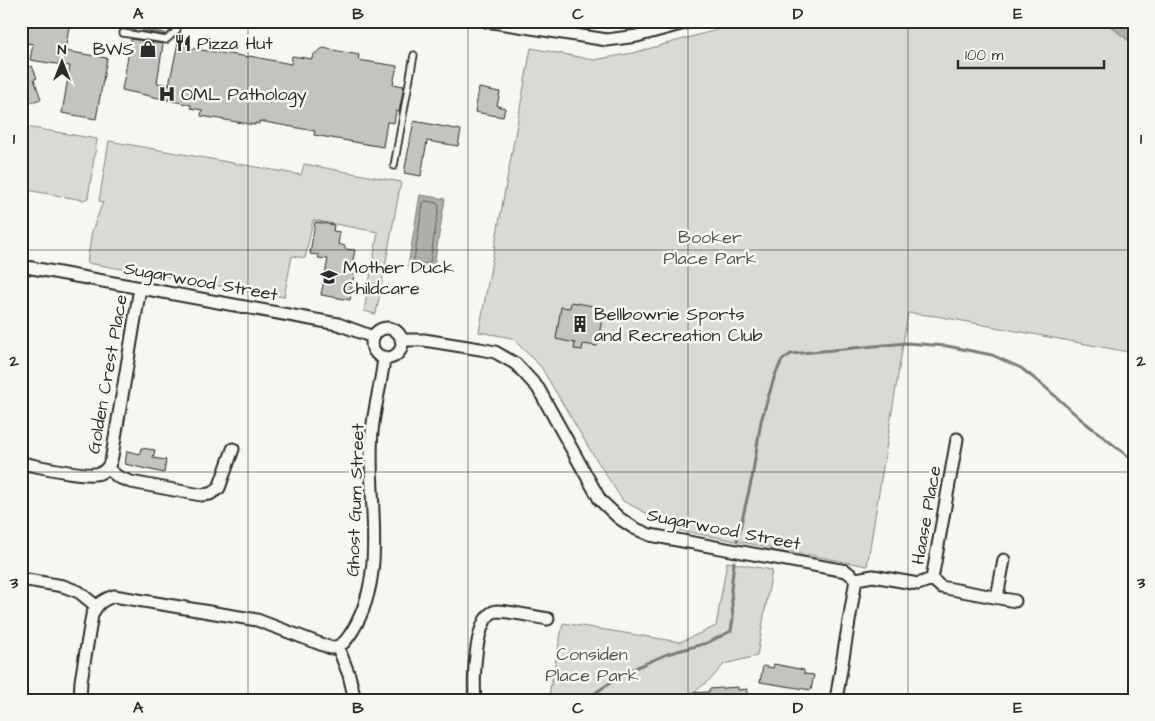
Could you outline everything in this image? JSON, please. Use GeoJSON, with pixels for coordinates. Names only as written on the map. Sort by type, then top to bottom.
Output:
{"type":"FeatureCollection","features":[{"type":"Feature","properties":{"kind":"street"},"geometry":{"type":"LineString","coordinates":[[486,21],[608,40],[637,36],[692,21]]}},
{"type":"Feature","properties":{"kind":"street","name":"Sugarwood Street"},"geometry":{"type":"LineString","coordinates":[[21,266],[338,324],[373,337]]}},
{"type":"Feature","properties":{"kind":"street","name":"Golden Crest Place"},"geometry":{"type":"LineString","coordinates":[[21,463],[88,474],[100,473],[107,468],[113,450],[140,288]]}},
{"type":"Feature","properties":{"kind":"street"},"geometry":{"type":"LineString","coordinates":[[386,328],[398,332],[401,340],[399,351],[392,356],[384,357],[375,351],[372,344],[373,337],[379,330],[386,328]]}},
{"type":"Feature","properties":{"kind":"street","name":"Sugarwood Street"},"geometry":{"type":"LineString","coordinates":[[401,340],[424,340],[495,352],[516,364],[538,388],[600,500],[619,518],[634,528],[650,535],[846,571],[856,579]]}},
{"type":"Feature","properties":{"kind":"street","name":"Ghost Gum Street"},"geometry":{"type":"LineString","coordinates":[[338,647],[347,640],[361,617],[373,571],[372,432],[384,357]]}},
{"type":"Feature","properties":{"kind":"street","name":"Haase Place"},"geometry":{"type":"LineString","coordinates":[[856,579],[873,576],[918,584],[932,580],[957,439]]}},
{"type":"Feature","properties":{"kind":"street"},"geometry":{"type":"LineString","coordinates":[[107,468],[118,477],[130,482],[201,495],[210,494],[219,488],[232,449]]}},
{"type":"Feature","properties":{"kind":"street"},"geometry":{"type":"LineString","coordinates":[[997,597],[1004,560]]}},
{"type":"Feature","properties":{"kind":"street"},"geometry":{"type":"LineString","coordinates":[[21,579],[62,586],[79,592],[96,606]]}},
{"type":"Feature","properties":{"kind":"street"},"geometry":{"type":"LineString","coordinates":[[836,700],[856,579]]}},
{"type":"Feature","properties":{"kind":"street"},"geometry":{"type":"LineString","coordinates":[[932,580],[941,587],[1015,600]]}},
{"type":"Feature","properties":{"kind":"street"},"geometry":{"type":"LineString","coordinates":[[80,700],[81,681],[90,626],[96,606],[103,600],[114,596],[257,620],[331,648],[338,647],[355,700]]}},
{"type":"Feature","properties":{"kind":"street"},"geometry":{"type":"LineString","coordinates":[[475,700],[476,661],[482,624],[488,615],[497,611],[548,619]]}},
{"type":"Feature","properties":{"kind":"lane"},"geometry":{"type":"LineString","coordinates":[[124,33],[166,40],[177,30]]}},
{"type":"Feature","properties":{"kind":"lane"},"geometry":{"type":"LineString","coordinates":[[394,166],[414,55]]}},
{"type":"Feature","properties":{"kind":"green space","name":"Booker Place Park"},"geometry":{"type":"Polygon","coordinates":[[[749,21],[1104,21],[1134,45],[1134,353],[936,316],[908,313],[867,566],[678,530],[623,501],[541,367],[512,338],[479,332],[531,48],[594,60],[633,53],[749,21]]]}},
{"type":"Feature","properties":{"kind":"green space"},"geometry":{"type":"Polygon","coordinates":[[[21,126],[97,139],[88,198],[83,200],[21,189],[21,126]]]}},
{"type":"Feature","properties":{"kind":"green space"},"geometry":{"type":"Polygon","coordinates":[[[109,141],[301,175],[304,164],[401,182],[376,314],[364,311],[378,232],[313,220],[305,258],[292,256],[284,297],[87,263],[92,231],[103,202],[99,201],[109,141]]]}},
{"type":"Feature","properties":{"kind":"green space","name":"Considen Place Park"},"geometry":{"type":"Polygon","coordinates":[[[727,562],[772,570],[757,656],[724,664],[713,677],[697,690],[691,700],[548,700],[563,623],[680,642],[716,626],[727,562]]]}},
{"type":"Feature","properties":{"kind":"water"},"geometry":{"type":"Polygon","coordinates":[[[1104,21],[1134,21],[1134,45],[1104,21]]]}},
{"type":"Feature","properties":{"kind":"water"},"geometry":{"type":"Polygon","coordinates":[[[420,195],[445,199],[433,271],[408,266],[420,195]]]}},
{"type":"Feature","properties":{"kind":"building"},"geometry":{"type":"Polygon","coordinates":[[[21,21],[70,21],[65,51],[107,58],[96,119],[62,113],[70,66],[30,60],[33,44],[21,42],[21,21]]]}},
{"type":"Feature","properties":{"kind":"building"},"geometry":{"type":"Polygon","coordinates":[[[142,29],[165,33],[165,35],[142,31],[142,29]]]}},
{"type":"Feature","properties":{"kind":"building"},"geometry":{"type":"Polygon","coordinates":[[[179,38],[190,40],[188,48],[291,64],[292,56],[312,59],[313,55],[323,48],[359,55],[358,60],[397,66],[393,84],[404,86],[399,112],[396,111],[394,123],[387,122],[383,147],[314,135],[315,131],[259,121],[259,124],[255,123],[255,125],[201,116],[202,110],[191,108],[191,105],[122,90],[131,39],[163,44],[157,83],[169,85],[179,38]]]}},
{"type":"Feature","properties":{"kind":"building"},"geometry":{"type":"Polygon","coordinates":[[[32,66],[37,78],[34,79],[41,99],[21,106],[21,70],[32,66]]]}},
{"type":"Feature","properties":{"kind":"building"},"geometry":{"type":"Polygon","coordinates":[[[479,88],[500,92],[497,106],[505,108],[503,117],[475,112],[479,88]]]}},
{"type":"Feature","properties":{"kind":"building"},"geometry":{"type":"Polygon","coordinates":[[[414,121],[461,130],[458,146],[427,141],[421,176],[404,173],[414,121]]]}},
{"type":"Feature","properties":{"kind":"building"},"geometry":{"type":"Polygon","coordinates":[[[315,222],[334,225],[333,231],[340,232],[338,244],[345,246],[345,249],[355,250],[353,260],[356,261],[350,300],[321,295],[328,259],[318,258],[319,255],[310,254],[315,222]]]}},
{"type":"Feature","properties":{"kind":"building","name":"Bellbowrie Sports and Recreation Club"},"geometry":{"type":"Polygon","coordinates":[[[571,302],[604,308],[597,346],[583,344],[582,350],[574,349],[575,343],[556,339],[561,307],[570,308],[571,302]]]}},
{"type":"Feature","properties":{"kind":"building"},"geometry":{"type":"Polygon","coordinates":[[[141,448],[155,450],[153,458],[166,460],[164,473],[125,464],[127,451],[140,454],[141,448]]]}},
{"type":"Feature","properties":{"kind":"building"},"geometry":{"type":"Polygon","coordinates":[[[774,664],[804,670],[804,674],[814,675],[811,690],[760,682],[763,666],[773,668],[774,664]]]}},
{"type":"Feature","properties":{"kind":"building"},"geometry":{"type":"Polygon","coordinates":[[[738,687],[738,690],[747,689],[747,700],[689,700],[689,693],[709,692],[709,689],[738,687]]]}},
{"type":"Feature","properties":{"kind":"waterway"},"geometry":{"type":"LineString","coordinates":[[737,541],[752,478],[761,421],[775,375],[782,360],[791,354],[906,343],[947,346],[992,355],[1021,368],[1083,421],[1134,461]]}},
{"type":"Feature","properties":{"kind":"waterway"},"geometry":{"type":"LineString","coordinates":[[585,700],[626,672],[667,654],[707,643],[731,631],[733,618],[731,589],[734,562]]}},
{"type":"Feature","properties":{"kind":"place","name":"Pizza Hut"},"geometry":{"type":"Point","coordinates":[183,43]}},
{"type":"Feature","properties":{"kind":"place","name":"BWS"},"geometry":{"type":"Point","coordinates":[148,49]}},
{"type":"Feature","properties":{"kind":"place","name":"OML Pathology"},"geometry":{"type":"Point","coordinates":[167,94]}},
{"type":"Feature","properties":{"kind":"place","name":"Mother Duck Childcare"},"geometry":{"type":"Point","coordinates":[329,277]}},
{"type":"Feature","properties":{"kind":"place","name":"Bellbowrie Sports and Recreation Club"},"geometry":{"type":"Point","coordinates":[580,324]}}]}
